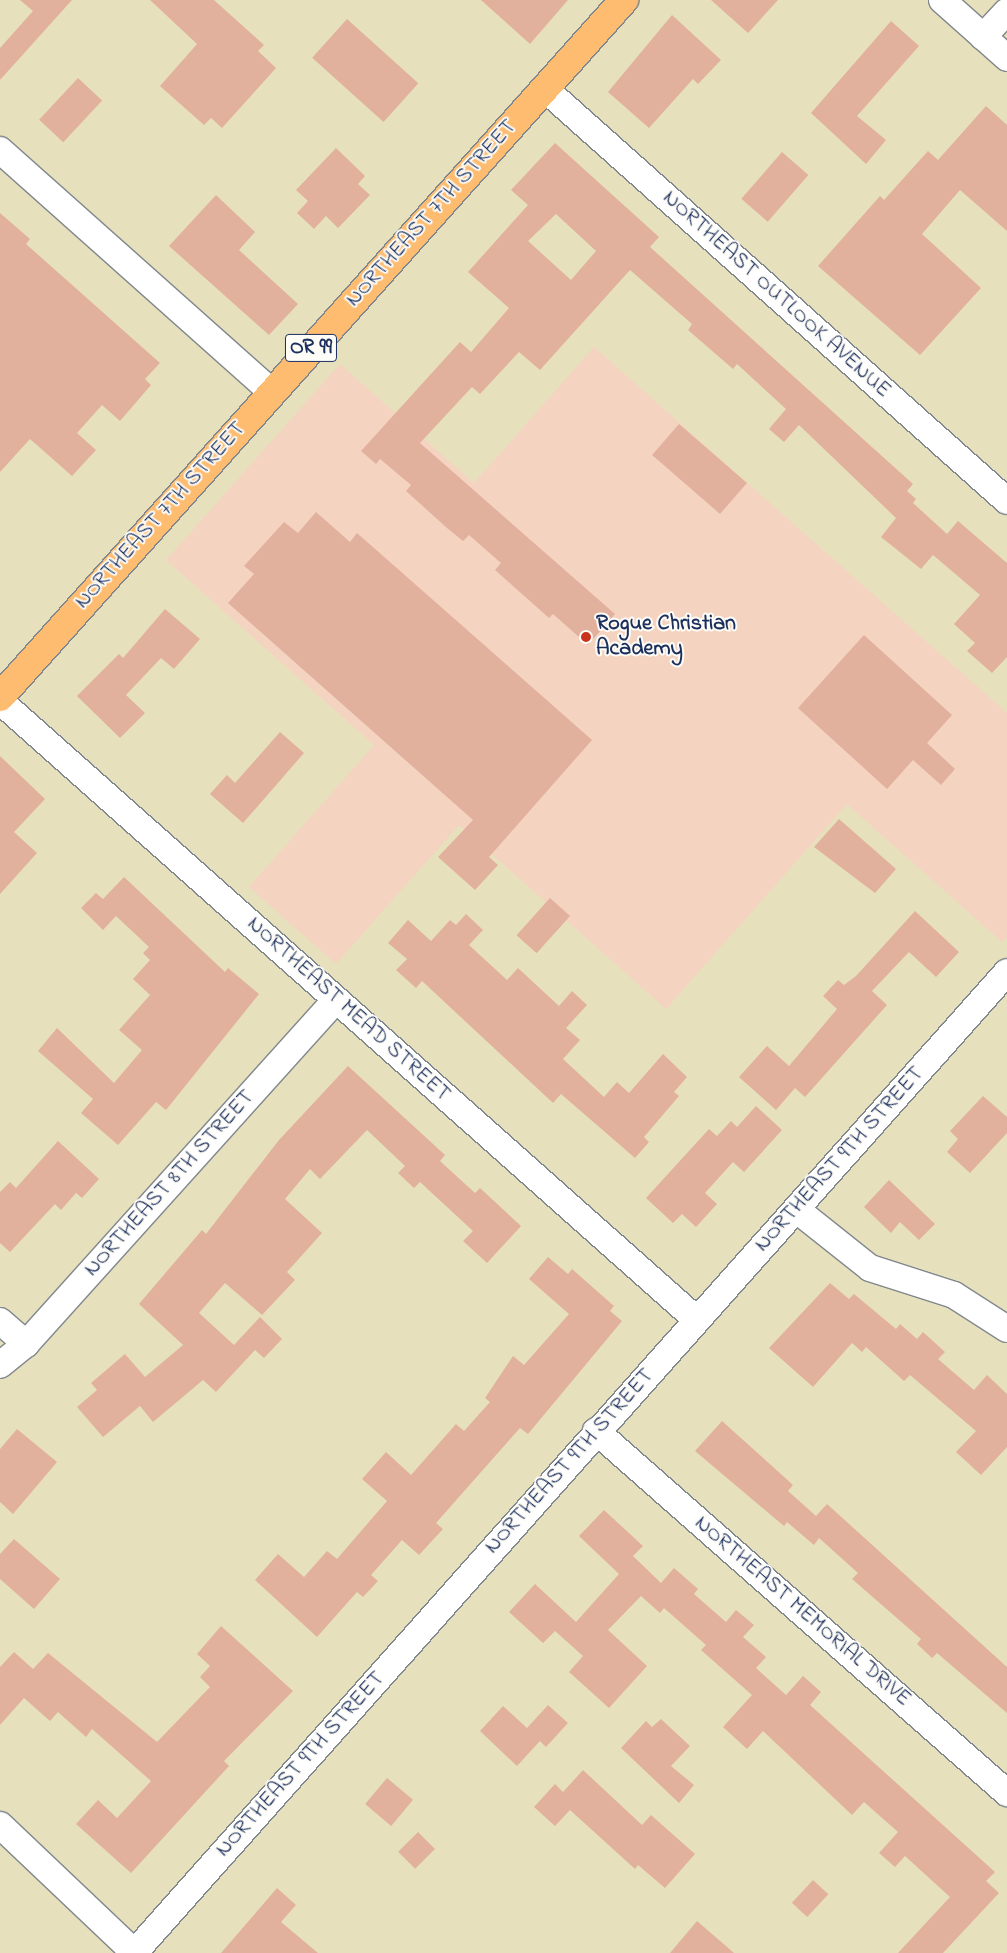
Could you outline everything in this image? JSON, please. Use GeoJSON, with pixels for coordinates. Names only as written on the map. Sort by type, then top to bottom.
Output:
{"type":"FeatureCollection","features":[{"type":"Feature","properties":{"kind":"highway","name":"NORTHEAST 7TH STREET"},"geometry":{"type":"LineString","coordinates":[[0,697],[624,0]]}},
{"type":"Feature","properties":{"kind":"street"},"geometry":{"type":"LineString","coordinates":[[942,0],[1007,58]]}},
{"type":"Feature","properties":{"kind":"street"},"geometry":{"type":"LineString","coordinates":[[983,37],[1007,11]]}},
{"type":"Feature","properties":{"kind":"street","name":"NORTHEAST OUTLOOK AVENUE"},"geometry":{"type":"LineString","coordinates":[[544,88],[1007,501]]}},
{"type":"Feature","properties":{"kind":"street"},"geometry":{"type":"LineString","coordinates":[[0,150],[272,392]]}},
{"type":"Feature","properties":{"kind":"street","name":"NORTHEAST MEAD STREET"},"geometry":{"type":"LineString","coordinates":[[0,701],[696,1320]]}},
{"type":"Feature","properties":{"kind":"street","name":"NORTHEAST 9TH STREET"},"geometry":{"type":"LineString","coordinates":[[134,1953],[596,1431],[797,1210],[1007,972]]}},
{"type":"Feature","properties":{"kind":"street","name":"NORTHEAST 8TH STREET"},"geometry":{"type":"LineString","coordinates":[[0,1365],[26,1344],[336,1000]]}},
{"type":"Feature","properties":{"kind":"street"},"geometry":{"type":"LineString","coordinates":[[797,1210],[870,1268],[954,1295],[1007,1329]]}},
{"type":"Feature","properties":{"kind":"street"},"geometry":{"type":"LineString","coordinates":[[0,1321],[26,1344]]}},
{"type":"Feature","properties":{"kind":"street","name":"NORTHEAST MEMORIAL DRIVE"},"geometry":{"type":"LineString","coordinates":[[596,1431],[1007,1792]]}},
{"type":"Feature","properties":{"kind":"street"},"geometry":{"type":"LineString","coordinates":[[0,1825],[134,1953]]}},
{"type":"Feature","properties":{"kind":"shaded area","name":"Rogue Christian Academy"},"geometry":{"type":"Polygon","coordinates":[[[594,347],[1007,713],[1007,937],[1002,942],[847,804],[666,1009],[459,825],[336,964],[249,887],[374,745],[166,560],[340,364],[474,483],[594,347]]]}},
{"type":"Feature","properties":{"kind":"building"},"geometry":{"type":"Polygon","coordinates":[[[20,0],[72,0],[0,80],[0,48],[33,11],[20,0]]]}},
{"type":"Feature","properties":{"kind":"building"},"geometry":{"type":"Polygon","coordinates":[[[150,0],[214,0],[264,45],[258,51],[276,68],[222,128],[211,118],[204,125],[160,86],[197,44],[150,0]]]}},
{"type":"Feature","properties":{"kind":"building"},"geometry":{"type":"Polygon","coordinates":[[[481,0],[568,0],[530,44],[481,0]]]}},
{"type":"Feature","properties":{"kind":"building"},"geometry":{"type":"Polygon","coordinates":[[[711,0],[778,0],[748,33],[711,0]]]}},
{"type":"Feature","properties":{"kind":"building"},"geometry":{"type":"Polygon","coordinates":[[[672,15],[721,60],[698,84],[693,79],[649,128],[608,92],[672,15]]]}},
{"type":"Feature","properties":{"kind":"building"},"geometry":{"type":"Polygon","coordinates":[[[347,19],[418,83],[384,122],[312,58],[347,19]]]}},
{"type":"Feature","properties":{"kind":"building"},"geometry":{"type":"Polygon","coordinates":[[[891,21],[919,46],[857,116],[886,140],[866,164],[811,113],[891,21]]]}},
{"type":"Feature","properties":{"kind":"building"},"geometry":{"type":"Polygon","coordinates":[[[78,78],[102,101],[63,142],[39,120],[78,78]]]}},
{"type":"Feature","properties":{"kind":"building"},"geometry":{"type":"Polygon","coordinates":[[[986,106],[1007,125],[1007,231],[960,190],[922,234],[981,288],[920,355],[818,266],[880,196],[884,200],[928,151],[938,160],[986,106]]]}},
{"type":"Feature","properties":{"kind":"building"},"geometry":{"type":"Polygon","coordinates":[[[555,143],[659,237],[650,247],[913,484],[907,491],[916,499],[913,503],[947,534],[958,521],[1007,563],[1007,657],[992,673],[967,651],[975,643],[954,624],[980,595],[933,555],[921,569],[881,537],[896,518],[799,425],[784,442],[769,429],[786,409],[737,364],[733,369],[688,330],[692,324],[630,270],[540,370],[519,352],[480,394],[472,387],[420,443],[615,614],[588,645],[553,614],[549,618],[495,570],[501,563],[469,535],[463,541],[406,491],[411,485],[380,459],[376,464],[361,451],[460,342],[471,352],[509,308],[468,272],[528,205],[511,190],[555,143]],[[556,214],[528,241],[571,280],[596,251],[556,214]]]}},
{"type":"Feature","properties":{"kind":"building"},"geometry":{"type":"Polygon","coordinates":[[[336,148],[365,176],[358,184],[370,195],[338,228],[326,216],[314,229],[297,213],[308,201],[296,190],[336,148]]]}},
{"type":"Feature","properties":{"kind":"building"},"geometry":{"type":"Polygon","coordinates":[[[782,152],[808,175],[768,222],[741,199],[782,152]]]}},
{"type":"Feature","properties":{"kind":"building"},"geometry":{"type":"Polygon","coordinates":[[[216,195],[255,232],[239,250],[298,304],[269,335],[169,246],[216,195]]]}},
{"type":"Feature","properties":{"kind":"building"},"geometry":{"type":"Polygon","coordinates":[[[0,213],[30,239],[26,244],[160,363],[145,379],[151,385],[120,421],[102,405],[77,433],[96,450],[72,476],[30,439],[0,472],[0,213]]]}},
{"type":"Feature","properties":{"kind":"building"},"geometry":{"type":"Polygon","coordinates":[[[679,424],[747,483],[720,514],[652,455],[679,424]]]}},
{"type":"Feature","properties":{"kind":"building"},"geometry":{"type":"Polygon","coordinates":[[[316,512],[350,542],[357,533],[592,740],[489,857],[498,865],[475,890],[438,857],[473,820],[228,603],[254,574],[244,566],[284,522],[298,533],[316,512]]]}},
{"type":"Feature","properties":{"kind":"building"},"geometry":{"type":"Polygon","coordinates":[[[165,609],[200,639],[174,669],[161,658],[126,695],[145,713],[120,738],[77,696],[119,654],[123,658],[165,609]]]}},
{"type":"Feature","properties":{"kind":"building"},"geometry":{"type":"Polygon","coordinates":[[[864,635],[952,715],[927,743],[955,769],[941,785],[913,760],[887,789],[798,708],[864,635]]]}},
{"type":"Feature","properties":{"kind":"building"},"geometry":{"type":"Polygon","coordinates":[[[280,732],[304,753],[243,823],[210,794],[227,775],[235,783],[280,732]]]}},
{"type":"Feature","properties":{"kind":"building"},"geometry":{"type":"Polygon","coordinates":[[[0,756],[45,799],[14,832],[37,853],[0,894],[0,756]]]}},
{"type":"Feature","properties":{"kind":"building"},"geometry":{"type":"Polygon","coordinates":[[[839,819],[896,869],[875,893],[814,847],[839,819]]]}},
{"type":"Feature","properties":{"kind":"building"},"geometry":{"type":"Polygon","coordinates":[[[124,877],[225,972],[228,968],[259,994],[166,1110],[156,1102],[118,1145],[81,1113],[93,1099],[38,1051],[57,1028],[114,1083],[142,1050],[119,1030],[150,995],[133,979],[150,960],[143,953],[149,947],[116,916],[103,930],[81,908],[96,893],[103,899],[124,877]]]}},
{"type":"Feature","properties":{"kind":"building"},"geometry":{"type":"Polygon","coordinates":[[[550,898],[570,916],[537,953],[517,935],[550,898]]]}},
{"type":"Feature","properties":{"kind":"building"},"geometry":{"type":"Polygon","coordinates":[[[915,911],[959,952],[936,977],[909,952],[872,991],[887,1005],[805,1097],[795,1088],[776,1110],[739,1077],[767,1046],[789,1066],[837,1009],[823,996],[838,980],[844,985],[856,976],[915,911]]]}},
{"type":"Feature","properties":{"kind":"building"},"geometry":{"type":"Polygon","coordinates":[[[466,914],[483,930],[469,945],[507,980],[518,968],[559,1006],[572,991],[587,1005],[566,1028],[580,1040],[563,1059],[604,1097],[617,1082],[629,1093],[663,1054],[687,1077],[674,1092],[679,1096],[644,1137],[649,1142],[635,1158],[561,1094],[553,1103],[422,981],[416,988],[396,970],[407,959],[388,943],[408,920],[431,941],[450,920],[456,925],[466,914]]]}},
{"type":"Feature","properties":{"kind":"building"},"geometry":{"type":"Polygon","coordinates":[[[348,1066],[445,1155],[440,1161],[475,1193],[480,1188],[521,1226],[487,1263],[463,1241],[473,1231],[420,1182],[414,1188],[398,1173],[405,1166],[367,1130],[320,1179],[310,1169],[285,1199],[322,1233],[287,1272],[295,1280],[262,1315],[225,1283],[199,1313],[234,1345],[260,1317],[282,1339],[264,1358],[255,1350],[216,1392],[203,1380],[153,1422],[140,1406],[103,1437],[77,1407],[97,1390],[91,1383],[125,1354],[145,1377],[183,1345],[139,1304],[202,1230],[206,1234],[279,1140],[348,1066]]]}},
{"type":"Feature","properties":{"kind":"building"},"geometry":{"type":"Polygon","coordinates":[[[983,1096],[1007,1117],[1007,1133],[970,1173],[947,1152],[958,1139],[950,1131],[983,1096]]]}},
{"type":"Feature","properties":{"kind":"building"},"geometry":{"type":"Polygon","coordinates":[[[756,1106],[782,1130],[744,1172],[733,1162],[705,1193],[717,1204],[696,1227],[682,1214],[673,1223],[646,1198],[709,1129],[717,1136],[731,1121],[737,1127],[756,1106]]]}},
{"type":"Feature","properties":{"kind":"building"},"geometry":{"type":"Polygon","coordinates":[[[58,1141],[99,1179],[82,1198],[76,1193],[61,1210],[55,1204],[10,1252],[0,1243],[0,1192],[10,1182],[16,1188],[58,1141]]]}},
{"type":"Feature","properties":{"kind":"building"},"geometry":{"type":"Polygon","coordinates":[[[889,1180],[935,1224],[919,1240],[900,1222],[891,1233],[864,1207],[889,1180]]]}},
{"type":"Feature","properties":{"kind":"building"},"geometry":{"type":"Polygon","coordinates":[[[548,1257],[568,1274],[572,1269],[614,1306],[610,1311],[622,1321],[528,1434],[520,1428],[436,1523],[443,1529],[419,1555],[402,1540],[371,1575],[378,1581],[363,1597],[357,1592],[317,1637],[255,1580],[278,1554],[304,1577],[327,1551],[337,1559],[387,1501],[362,1479],[386,1452],[411,1475],[456,1424],[464,1431],[490,1402],[485,1398],[513,1356],[524,1365],[569,1314],[529,1279],[548,1257]]]}},
{"type":"Feature","properties":{"kind":"building"},"geometry":{"type":"Polygon","coordinates":[[[830,1283],[849,1299],[854,1294],[896,1329],[900,1324],[917,1339],[923,1332],[945,1352],[938,1359],[974,1390],[987,1375],[1007,1394],[1007,1447],[981,1475],[956,1452],[976,1431],[910,1375],[904,1381],[866,1347],[862,1352],[852,1343],[813,1387],[769,1348],[830,1283]]]}},
{"type":"Feature","properties":{"kind":"building"},"geometry":{"type":"Polygon","coordinates":[[[722,1421],[793,1485],[788,1491],[816,1516],[827,1504],[1007,1667],[1007,1713],[937,1653],[932,1658],[917,1644],[921,1639],[852,1579],[858,1573],[819,1538],[814,1545],[787,1522],[784,1526],[695,1451],[722,1421]]]}},
{"type":"Feature","properties":{"kind":"building"},"geometry":{"type":"Polygon","coordinates":[[[17,1429],[57,1462],[13,1514],[0,1502],[0,1449],[17,1429]]]}},
{"type":"Feature","properties":{"kind":"building"},"geometry":{"type":"Polygon","coordinates":[[[604,1510],[643,1546],[633,1556],[661,1583],[674,1568],[698,1589],[694,1594],[726,1622],[736,1610],[754,1625],[743,1637],[766,1657],[756,1668],[786,1695],[803,1676],[821,1692],[810,1705],[995,1872],[986,1881],[999,1893],[943,1953],[898,1953],[950,1897],[905,1856],[895,1867],[879,1853],[898,1832],[864,1802],[852,1815],[763,1731],[747,1749],[723,1727],[752,1695],[701,1650],[706,1645],[664,1608],[660,1613],[641,1596],[608,1630],[647,1666],[609,1708],[569,1672],[583,1656],[555,1631],[543,1643],[509,1612],[535,1584],[576,1622],[619,1574],[579,1536],[604,1510]]]}},
{"type":"Feature","properties":{"kind":"building"},"geometry":{"type":"Polygon","coordinates":[[[14,1539],[60,1579],[34,1609],[0,1579],[0,1554],[14,1539]]]}},
{"type":"Feature","properties":{"kind":"building"},"geometry":{"type":"Polygon","coordinates":[[[221,1626],[293,1691],[224,1761],[229,1766],[131,1873],[76,1824],[98,1800],[117,1818],[151,1781],[92,1729],[86,1737],[58,1712],[50,1721],[24,1698],[0,1725],[0,1667],[14,1652],[33,1669],[48,1653],[157,1742],[210,1687],[200,1677],[210,1666],[197,1654],[221,1626]]]}},
{"type":"Feature","properties":{"kind":"building"},"geometry":{"type":"Polygon","coordinates":[[[548,1705],[568,1723],[546,1747],[540,1741],[517,1766],[480,1731],[503,1706],[527,1728],[548,1705]]]}},
{"type":"Feature","properties":{"kind":"building"},"geometry":{"type":"Polygon","coordinates":[[[661,1719],[690,1746],[671,1766],[694,1785],[679,1803],[621,1748],[646,1721],[652,1727],[661,1719]]]}},
{"type":"Feature","properties":{"kind":"building"},"geometry":{"type":"Polygon","coordinates":[[[583,1770],[642,1825],[651,1815],[695,1854],[665,1888],[638,1865],[635,1869],[570,1810],[555,1826],[534,1807],[555,1784],[563,1792],[583,1770]]]}},
{"type":"Feature","properties":{"kind":"building"},"geometry":{"type":"Polygon","coordinates":[[[387,1778],[413,1800],[391,1826],[365,1804],[387,1778]]]}},
{"type":"Feature","properties":{"kind":"building"},"geometry":{"type":"Polygon","coordinates":[[[418,1832],[435,1849],[415,1869],[398,1852],[418,1832]]]}},
{"type":"Feature","properties":{"kind":"building"},"geometry":{"type":"Polygon","coordinates":[[[813,1880],[828,1894],[807,1917],[792,1903],[813,1880]]]}},
{"type":"Feature","properties":{"kind":"building"},"geometry":{"type":"Polygon","coordinates":[[[277,1888],[296,1905],[281,1922],[318,1953],[221,1953],[277,1888]]]}},
{"type":"Feature","properties":{"kind":"building"},"geometry":{"type":"Polygon","coordinates":[[[697,1921],[734,1953],[670,1953],[697,1921]]]}},
{"type":"Feature","properties":{"kind":"place","name":"Rogue Christian Academy"},"geometry":{"type":"Point","coordinates":[586,637]}}]}
